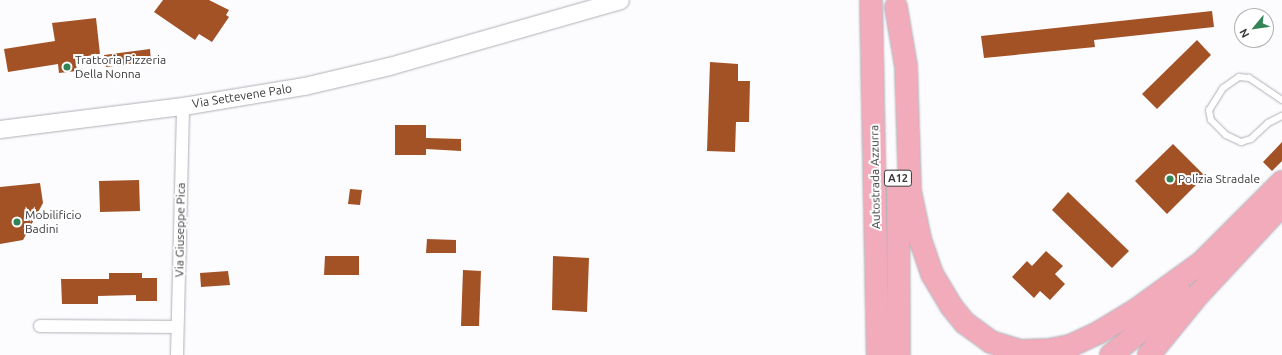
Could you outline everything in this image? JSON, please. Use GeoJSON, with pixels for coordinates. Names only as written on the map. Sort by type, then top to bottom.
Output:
{"type":"FeatureCollection","features":[{"type":"Feature","properties":{"kind":"highway","name":"Autostrada Azzurra"},"geometry":{"type":"LineString","coordinates":[[872,0],[878,355]]}},
{"type":"Feature","properties":{"kind":"highway","name":"Autostrada Azzurra"},"geometry":{"type":"LineString","coordinates":[[896,4],[899,355]]}},
{"type":"Feature","properties":{"kind":"highway"},"geometry":{"type":"LineString","coordinates":[[896,4],[906,66],[909,185],[917,228],[936,282],[951,306],[972,329],[991,342],[1012,349],[1041,350],[1070,346],[1127,316],[1205,260]]}},
{"type":"Feature","properties":{"kind":"highway"},"geometry":{"type":"LineString","coordinates":[[866,355],[867,162],[874,94]]}},
{"type":"Feature","properties":{"kind":"highway"},"geometry":{"type":"LineString","coordinates":[[1111,355],[1147,326],[1205,260],[1282,182]]}},
{"type":"Feature","properties":{"kind":"highway"},"geometry":{"type":"LineString","coordinates":[[1149,355],[1198,295],[1282,205]]}},
{"type":"Feature","properties":{"kind":"highway"},"geometry":{"type":"LineString","coordinates":[[1121,355],[1198,295]]}},
{"type":"Feature","properties":{"kind":"main road","name":"Via Settevene Palo"},"geometry":{"type":"LineString","coordinates":[[4,126],[183,106],[327,81],[479,41],[620,0]]}},
{"type":"Feature","properties":{"kind":"street","name":"Via Giuseppe Pica"},"geometry":{"type":"LineString","coordinates":[[176,355],[183,106]]}},
{"type":"Feature","properties":{"kind":"street"},"geometry":{"type":"LineString","coordinates":[[40,326],[177,327]]}},
{"type":"Feature","properties":{"kind":"lane"},"geometry":{"type":"LineString","coordinates":[[1282,100],[1249,78],[1239,77],[1223,88],[1209,110],[1211,120],[1226,135],[1241,142],[1251,139],[1268,123],[1282,116]]}},
{"type":"Feature","properties":{"kind":"building"},"geometry":{"type":"Polygon","coordinates":[[[163,0],[209,0],[229,10],[226,15],[229,17],[212,42],[199,34],[195,40],[154,12],[163,0]]]}},
{"type":"Feature","properties":{"kind":"building"},"geometry":{"type":"Polygon","coordinates":[[[1212,11],[1214,27],[1094,40],[1095,47],[984,58],[981,36],[1212,11]]]}},
{"type":"Feature","properties":{"kind":"building"},"geometry":{"type":"Polygon","coordinates":[[[96,18],[100,54],[75,58],[77,71],[59,73],[58,64],[8,72],[4,49],[55,41],[52,23],[96,18]]]}},
{"type":"Feature","properties":{"kind":"building"},"geometry":{"type":"Polygon","coordinates":[[[1197,40],[1211,55],[1157,109],[1142,94],[1197,40]]]}},
{"type":"Feature","properties":{"kind":"building"},"geometry":{"type":"Polygon","coordinates":[[[150,49],[151,61],[106,67],[104,55],[150,49]]]}},
{"type":"Feature","properties":{"kind":"building"},"geometry":{"type":"Polygon","coordinates":[[[710,62],[738,64],[738,81],[750,81],[749,122],[736,122],[735,152],[707,151],[710,62]]]}},
{"type":"Feature","properties":{"kind":"building"},"geometry":{"type":"Polygon","coordinates":[[[395,125],[426,125],[426,138],[461,139],[461,151],[426,149],[426,155],[395,155],[395,125]]]}},
{"type":"Feature","properties":{"kind":"building"},"geometry":{"type":"Polygon","coordinates":[[[1282,142],[1282,161],[1272,171],[1263,162],[1282,142]]]}},
{"type":"Feature","properties":{"kind":"building","name":"Polizia Stradale"},"geometry":{"type":"Polygon","coordinates":[[[1173,144],[1205,176],[1167,214],[1135,181],[1173,144]]]}},
{"type":"Feature","properties":{"kind":"building"},"geometry":{"type":"Polygon","coordinates":[[[139,180],[140,211],[100,212],[99,181],[139,180]]]}},
{"type":"Feature","properties":{"kind":"building","name":"Mobilificio Badini"},"geometry":{"type":"Polygon","coordinates":[[[40,183],[43,203],[23,240],[0,244],[0,187],[40,183]]]}},
{"type":"Feature","properties":{"kind":"building"},"geometry":{"type":"Polygon","coordinates":[[[350,189],[362,190],[360,205],[348,204],[350,189]]]}},
{"type":"Feature","properties":{"kind":"building"},"geometry":{"type":"Polygon","coordinates":[[[1068,192],[1129,251],[1112,268],[1052,210],[1068,192]]]}},
{"type":"Feature","properties":{"kind":"building"},"geometry":{"type":"Polygon","coordinates":[[[427,239],[456,240],[456,253],[426,253],[427,239]]]}},
{"type":"Feature","properties":{"kind":"building"},"geometry":{"type":"Polygon","coordinates":[[[1046,251],[1063,266],[1055,274],[1065,284],[1050,300],[1040,291],[1034,298],[1012,277],[1027,261],[1032,266],[1046,251]]]}},
{"type":"Feature","properties":{"kind":"building"},"geometry":{"type":"Polygon","coordinates":[[[325,256],[359,256],[359,275],[324,275],[325,256]]]}},
{"type":"Feature","properties":{"kind":"building"},"geometry":{"type":"Polygon","coordinates":[[[553,256],[589,258],[587,312],[552,310],[553,256]]]}},
{"type":"Feature","properties":{"kind":"building"},"geometry":{"type":"Polygon","coordinates":[[[463,270],[481,271],[479,326],[461,326],[463,270]]]}},
{"type":"Feature","properties":{"kind":"building"},"geometry":{"type":"Polygon","coordinates":[[[228,271],[230,285],[201,287],[200,273],[228,271]]]}},
{"type":"Feature","properties":{"kind":"building"},"geometry":{"type":"Polygon","coordinates":[[[109,273],[142,273],[142,278],[157,278],[157,301],[136,301],[136,295],[98,296],[98,304],[62,304],[61,279],[109,279],[109,273]]]}},
{"type":"Feature","properties":{"kind":"place","name":"Trattoria Pizzeria Della Nonna"},"geometry":{"type":"Point","coordinates":[67,67]}},
{"type":"Feature","properties":{"kind":"place","name":"Polizia Stradale"},"geometry":{"type":"Point","coordinates":[1170,179]}},
{"type":"Feature","properties":{"kind":"place","name":"Mobilificio Badini"},"geometry":{"type":"Point","coordinates":[17,222]}}]}
